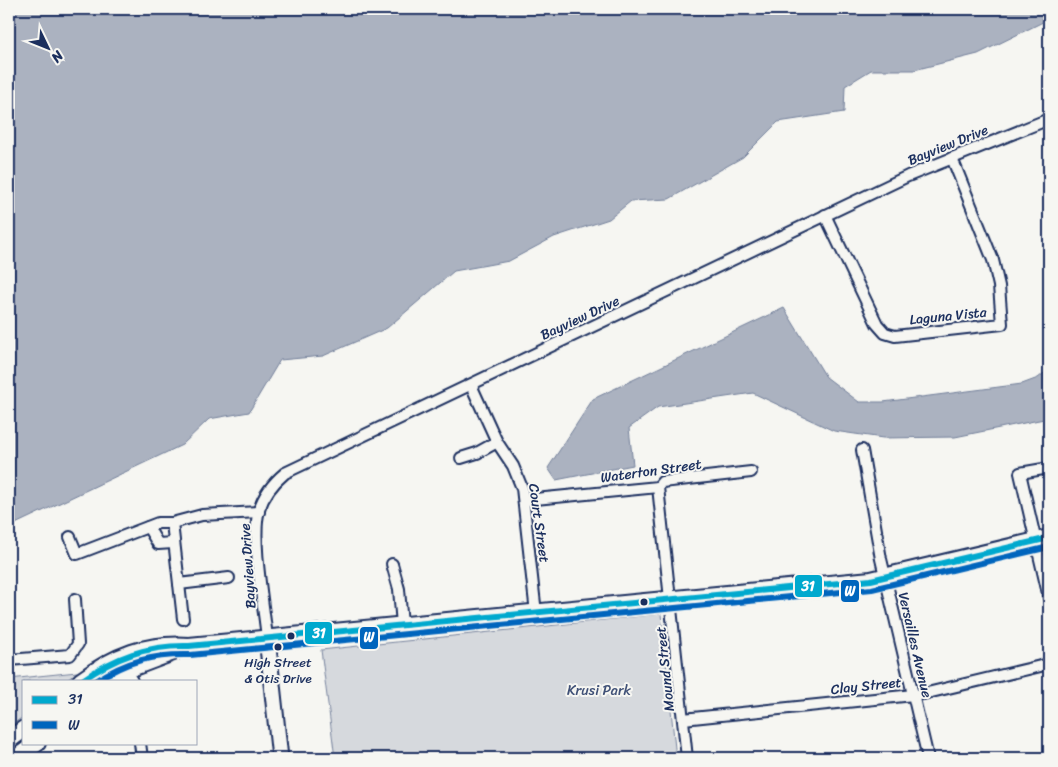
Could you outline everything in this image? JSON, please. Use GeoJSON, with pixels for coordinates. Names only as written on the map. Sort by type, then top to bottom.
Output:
{"type":"FeatureCollection","features":[{"type":"Feature","properties":{"kind":"main road"},"geometry":{"type":"LineString","coordinates":[[82,680],[106,664],[136,650],[171,645],[189,646],[671,600],[885,577],[1042,540]]}},
{"type":"Feature","properties":{"kind":"main road"},"geometry":{"type":"LineString","coordinates":[[267,638],[280,758]]}},
{"type":"Feature","properties":{"kind":"main road"},"geometry":{"type":"LineString","coordinates":[[112,680],[145,662],[189,646]]}},
{"type":"Feature","properties":{"kind":"main road"},"geometry":{"type":"LineString","coordinates":[[9,740],[22,730]]}},
{"type":"Feature","properties":{"kind":"main road"},"geometry":{"type":"LineString","coordinates":[[16,758],[36,744]]}},
{"type":"Feature","properties":{"kind":"street","name":"Bayview Drive"},"geometry":{"type":"LineString","coordinates":[[267,638],[257,538],[258,512],[272,484],[285,473],[825,215],[952,158],[1049,120]]}},
{"type":"Feature","properties":{"kind":"street","name":"Laguna Vista"},"geometry":{"type":"LineString","coordinates":[[825,215],[877,324],[885,333],[895,336],[1002,324],[999,286],[993,260],[952,158]]}},
{"type":"Feature","properties":{"kind":"street","name":"Court Street"},"geometry":{"type":"LineString","coordinates":[[471,385],[497,442],[518,477],[525,500],[536,613]]}},
{"type":"Feature","properties":{"kind":"street"},"geometry":{"type":"LineString","coordinates":[[461,458],[477,453],[497,442]]}},
{"type":"Feature","properties":{"kind":"street","name":"Versailles Avenue"},"geometry":{"type":"LineString","coordinates":[[862,450],[885,577],[928,758]]}},
{"type":"Feature","properties":{"kind":"street"},"geometry":{"type":"LineString","coordinates":[[1049,468],[1020,473],[1042,540],[1049,598]]}},
{"type":"Feature","properties":{"kind":"street","name":"Waterton Street"},"geometry":{"type":"LineString","coordinates":[[525,500],[658,487],[662,482],[751,472]]}},
{"type":"Feature","properties":{"kind":"street","name":"Mound Street"},"geometry":{"type":"LineString","coordinates":[[658,487],[688,758]]}},
{"type":"Feature","properties":{"kind":"street"},"geometry":{"type":"LineString","coordinates":[[70,537],[77,554],[158,523],[172,523],[202,515],[258,512]]}},
{"type":"Feature","properties":{"kind":"street"},"geometry":{"type":"LineString","coordinates":[[172,523],[183,619]]}},
{"type":"Feature","properties":{"kind":"street"},"geometry":{"type":"LineString","coordinates":[[148,527],[158,544],[173,543]]}},
{"type":"Feature","properties":{"kind":"street"},"geometry":{"type":"LineString","coordinates":[[392,564],[399,589],[402,625]]}},
{"type":"Feature","properties":{"kind":"street"},"geometry":{"type":"LineString","coordinates":[[179,584],[229,578]]}},
{"type":"Feature","properties":{"kind":"street"},"geometry":{"type":"LineString","coordinates":[[9,660],[70,655],[78,644],[75,599]]}},
{"type":"Feature","properties":{"kind":"street","name":"Clay Street"},"geometry":{"type":"LineString","coordinates":[[684,719],[913,695],[1049,664]]}},
{"type":"Feature","properties":{"kind":"street"},"geometry":{"type":"LineString","coordinates":[[140,744],[142,758]]}},
{"type":"Feature","properties":{"kind":"green space","name":"Krusi Park"},"geometry":{"type":"Polygon","coordinates":[[[661,614],[676,758],[335,758],[321,650],[661,614]]]}},
{"type":"Feature","properties":{"kind":"green space"},"geometry":{"type":"Polygon","coordinates":[[[77,672],[67,680],[22,680],[22,717],[9,727],[9,679],[77,672]]]}},
{"type":"Feature","properties":{"kind":"shaded area"},"geometry":{"type":"Polygon","coordinates":[[[9,9],[1049,9],[1049,19],[978,54],[914,70],[871,70],[845,86],[844,112],[778,122],[743,157],[669,199],[631,201],[609,219],[554,237],[509,261],[454,271],[387,328],[323,356],[280,360],[249,412],[209,419],[182,445],[9,527],[9,9]]]}},
{"type":"Feature","properties":{"kind":"shaded area"},"geometry":{"type":"Polygon","coordinates":[[[784,308],[826,377],[859,402],[883,402],[1022,384],[1038,378],[1049,369],[1049,418],[955,437],[883,438],[834,431],[753,393],[658,407],[629,428],[633,465],[556,480],[548,468],[593,399],[784,308]]]}},
{"type":"Feature","properties":{"kind":"transit line","name":"31"},"geometry":{"type":"LineString","coordinates":[[83,680],[106,665],[146,650],[871,580],[1049,538]]}},
{"type":"Feature","properties":{"kind":"transit line","name":"W"},"geometry":{"type":"LineString","coordinates":[[98,680],[118,668],[141,660],[165,656],[872,589],[1049,547]]}},
{"type":"Feature","properties":{"kind":"place","name":"High Street & Otis Drive"},"geometry":{"type":"Point","coordinates":[278,647]}}]}
